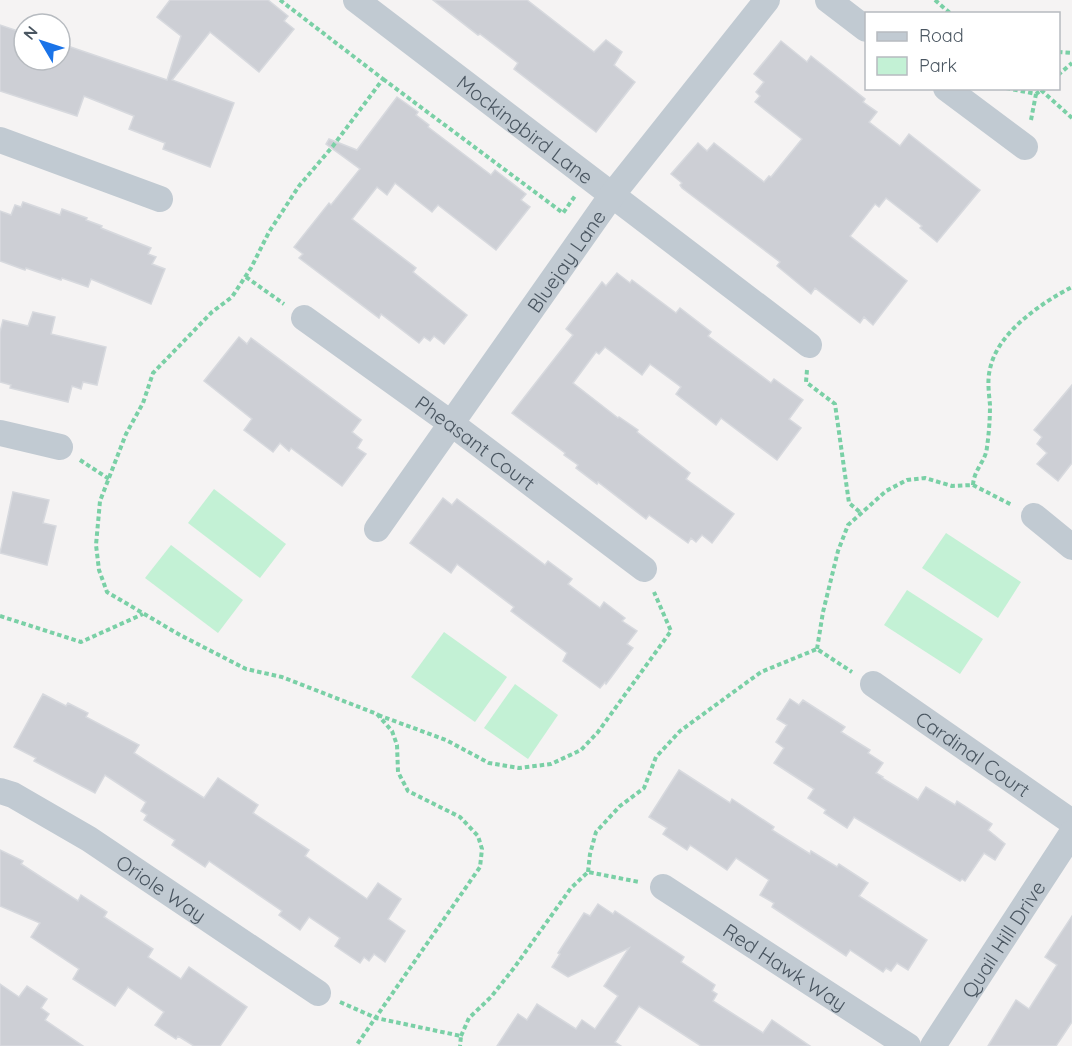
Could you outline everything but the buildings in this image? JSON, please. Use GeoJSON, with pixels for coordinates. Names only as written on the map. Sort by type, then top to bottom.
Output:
{"type":"FeatureCollection","features":[{"type":"Feature","properties":{"kind":"street","name":"Mockingbird Lane"},"geometry":{"type":"LineString","coordinates":[[356,0],[809,345]]}},
{"type":"Feature","properties":{"kind":"street","name":"Bluejay Lane"},"geometry":{"type":"LineString","coordinates":[[377,529],[612,195],[767,0]]}},
{"type":"Feature","properties":{"kind":"street"},"geometry":{"type":"LineString","coordinates":[[828,0],[865,28]]}},
{"type":"Feature","properties":{"kind":"street"},"geometry":{"type":"LineString","coordinates":[[949,90],[1025,147]]}},
{"type":"Feature","properties":{"kind":"street"},"geometry":{"type":"LineString","coordinates":[[0,140],[160,199]]}},
{"type":"Feature","properties":{"kind":"street","name":"Pheasant Court"},"geometry":{"type":"LineString","coordinates":[[304,318],[452,424],[644,569]]}},
{"type":"Feature","properties":{"kind":"street"},"geometry":{"type":"LineString","coordinates":[[0,433],[60,447]]}},
{"type":"Feature","properties":{"kind":"street"},"geometry":{"type":"LineString","coordinates":[[1034,516],[1072,547]]}},
{"type":"Feature","properties":{"kind":"street","name":"Cardinal Court"},"geometry":{"type":"LineString","coordinates":[[873,684],[1072,822]]}},
{"type":"Feature","properties":{"kind":"street","name":"Oriole Way"},"geometry":{"type":"LineString","coordinates":[[0,791],[13,795],[89,839],[318,993]]}},
{"type":"Feature","properties":{"kind":"street","name":"Quail Hill Drive"},"geometry":{"type":"LineString","coordinates":[[933,1046],[1072,833]]}},
{"type":"Feature","properties":{"kind":"street","name":"Red Hawk Way"},"geometry":{"type":"LineString","coordinates":[[663,887],[908,1046]]}},
{"type":"Feature","properties":{"kind":"path"},"geometry":{"type":"LineString","coordinates":[[280,0],[563,213],[589,177]]}},
{"type":"Feature","properties":{"kind":"path"},"geometry":{"type":"LineString","coordinates":[[935,0],[949,12]]}},
{"type":"Feature","properties":{"kind":"path"},"geometry":{"type":"LineString","coordinates":[[1060,74],[1072,63]]}},
{"type":"Feature","properties":{"kind":"path"},"geometry":{"type":"LineString","coordinates":[[383,79],[333,146],[299,186],[269,232],[246,277],[232,297],[212,312],[153,373],[144,403],[126,434],[100,501],[96,545],[99,570],[106,592],[225,660],[246,669],[282,677],[446,740],[489,763],[519,768],[551,764],[581,750],[598,732],[671,631],[644,569]]}},
{"type":"Feature","properties":{"kind":"path"},"geometry":{"type":"LineString","coordinates":[[1016,90],[1036,94],[1041,90]]}},
{"type":"Feature","properties":{"kind":"path"},"geometry":{"type":"LineString","coordinates":[[1043,90],[1072,118]]}},
{"type":"Feature","properties":{"kind":"path"},"geometry":{"type":"LineString","coordinates":[[246,277],[304,318]]}},
{"type":"Feature","properties":{"kind":"path"},"geometry":{"type":"LineString","coordinates":[[973,484],[973,474],[987,451],[990,415],[989,371],[996,349],[1024,319],[1049,299],[1072,287]]}},
{"type":"Feature","properties":{"kind":"path"},"geometry":{"type":"LineString","coordinates":[[809,345],[806,382],[835,404],[849,503],[861,513]]}},
{"type":"Feature","properties":{"kind":"path"},"geometry":{"type":"LineString","coordinates":[[60,447],[110,480]]}},
{"type":"Feature","properties":{"kind":"path"},"geometry":{"type":"LineString","coordinates":[[817,649],[823,612],[838,551],[848,525],[886,491],[907,480],[925,478],[952,486],[973,484],[1034,516]]}},
{"type":"Feature","properties":{"kind":"path"},"geometry":{"type":"LineString","coordinates":[[0,616],[81,642],[143,614]]}},
{"type":"Feature","properties":{"kind":"path"},"geometry":{"type":"LineString","coordinates":[[817,649],[873,684]]}},
{"type":"Feature","properties":{"kind":"path"},"geometry":{"type":"LineString","coordinates":[[460,1046],[461,1036],[469,1018],[491,997],[571,888],[588,872],[596,832],[620,806],[644,788],[656,756],[680,731],[761,672],[817,649]]}},
{"type":"Feature","properties":{"kind":"path"},"geometry":{"type":"LineString","coordinates":[[356,1046],[480,867],[482,849],[478,836],[460,817],[408,791],[398,772],[397,745],[392,731],[377,714]]}},
{"type":"Feature","properties":{"kind":"path"},"geometry":{"type":"LineString","coordinates":[[588,872],[663,887]]}},
{"type":"Feature","properties":{"kind":"path"},"geometry":{"type":"LineString","coordinates":[[318,993],[376,1018],[461,1036]]}},
{"type":"Feature","properties":{"kind":"green space"},"geometry":{"type":"Polygon","coordinates":[[[214,489],[286,544],[260,578],[188,523],[214,489]]]}},
{"type":"Feature","properties":{"kind":"green space"},"geometry":{"type":"Polygon","coordinates":[[[946,533],[1021,582],[998,618],[922,568],[946,533]]]}},
{"type":"Feature","properties":{"kind":"green space"},"geometry":{"type":"Polygon","coordinates":[[[171,545],[243,600],[218,633],[145,578],[171,545]]]}},
{"type":"Feature","properties":{"kind":"green space"},"geometry":{"type":"Polygon","coordinates":[[[907,590],[983,639],[960,674],[884,625],[907,590]]]}},
{"type":"Feature","properties":{"kind":"green space"},"geometry":{"type":"Polygon","coordinates":[[[444,632],[507,677],[475,722],[411,677],[444,632]]]}},
{"type":"Feature","properties":{"kind":"green space"},"geometry":{"type":"Polygon","coordinates":[[[515,684],[558,715],[528,759],[484,728],[515,684]]]}}]}
